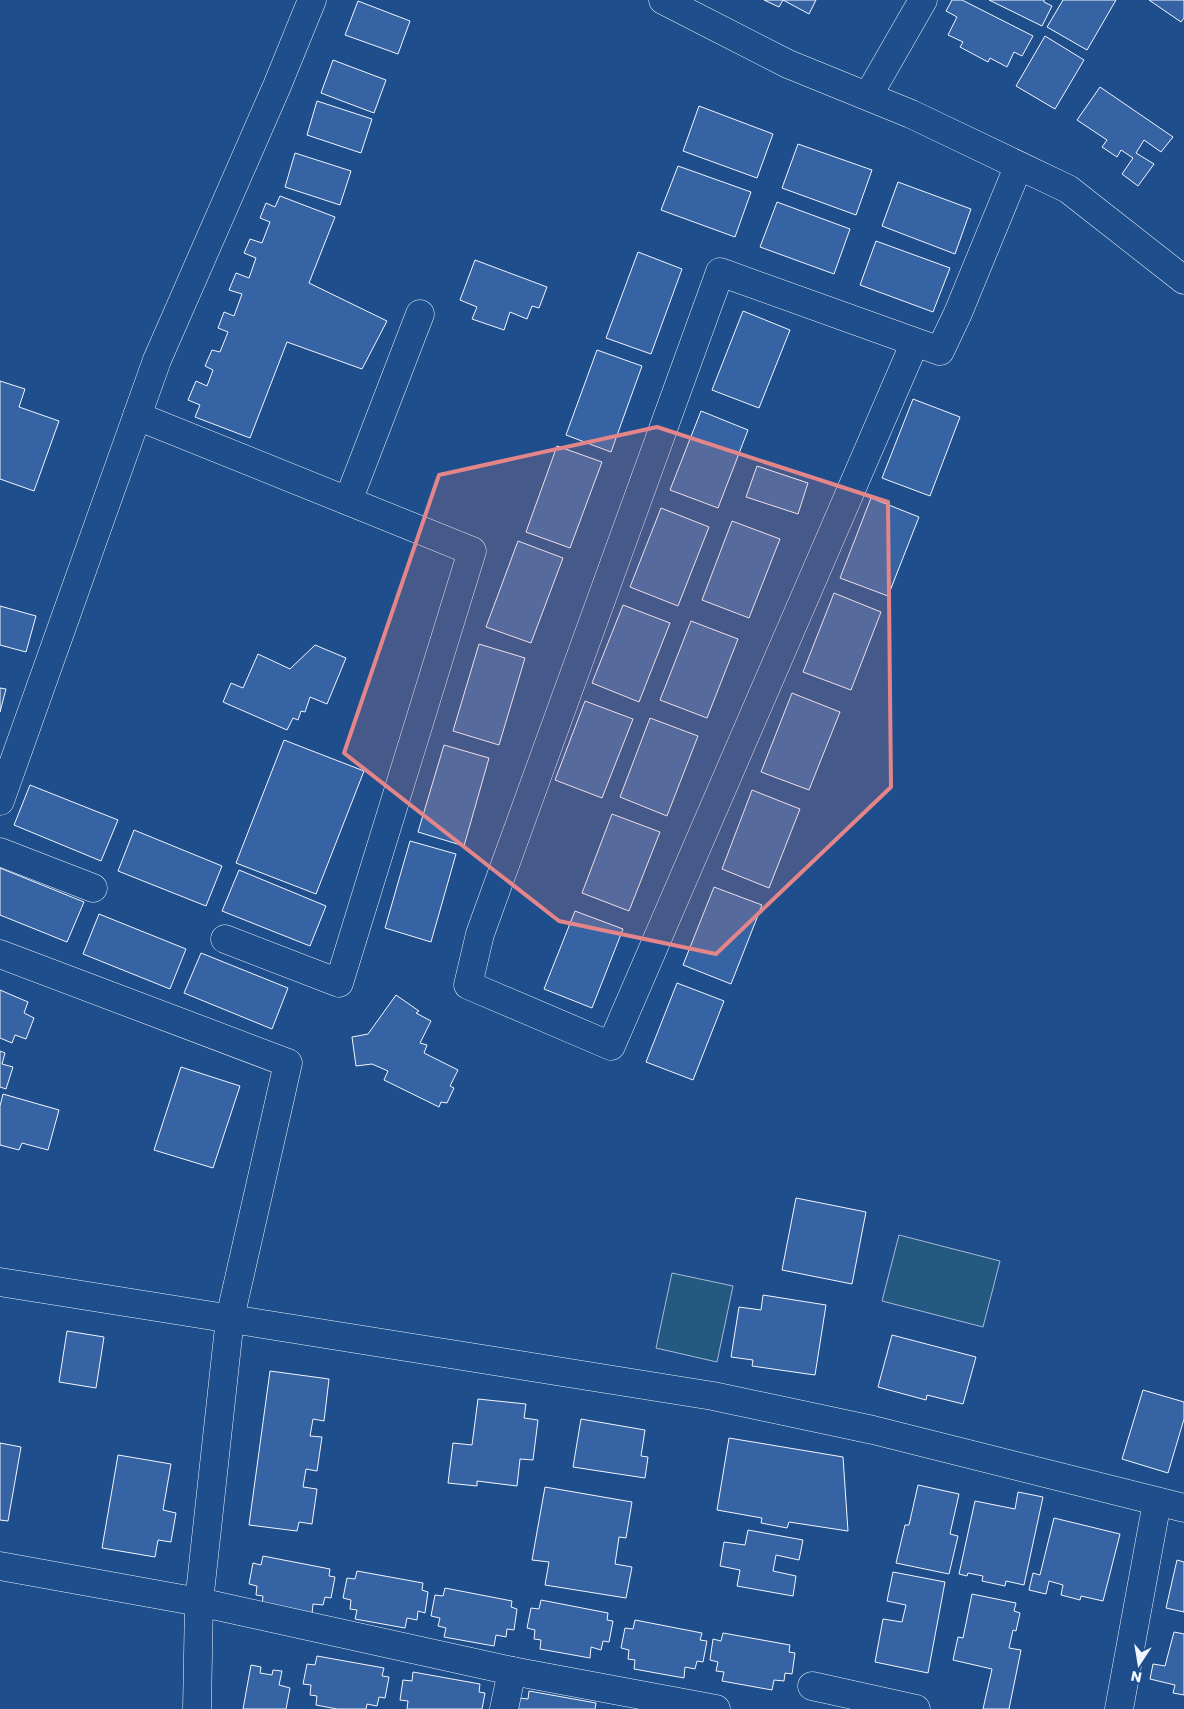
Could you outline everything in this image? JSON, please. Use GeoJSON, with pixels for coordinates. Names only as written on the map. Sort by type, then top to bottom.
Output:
{"type":"FeatureCollection","features":[{"type":"Feature","properties":{"kind":"street"},"geometry":{"type":"LineString","coordinates":[[0,800],[157,360],[277,86],[312,0]]}},
{"type":"Feature","properties":{"kind":"street"},"geometry":{"type":"LineString","coordinates":[[663,0],[788,64],[911,114],[1018,167],[1068,189],[1184,280]]}},
{"type":"Feature","properties":{"kind":"street"},"geometry":{"type":"LineString","coordinates":[[868,96],[923,0]]}},
{"type":"Feature","properties":{"kind":"street"},"geometry":{"type":"LineString","coordinates":[[915,342],[611,1046],[468,985],[480,934],[720,272],[915,342],[940,351],[958,313],[1018,167]]}},
{"type":"Feature","properties":{"kind":"street"},"geometry":{"type":"LineString","coordinates":[[348,501],[420,314]]}},
{"type":"Feature","properties":{"kind":"street"},"geometry":{"type":"LineString","coordinates":[[137,416],[472,550],[339,983],[225,940]]}},
{"type":"Feature","properties":{"kind":"street"},"geometry":{"type":"LineString","coordinates":[[0,852],[93,888]]}},
{"type":"Feature","properties":{"kind":"street"},"geometry":{"type":"LineString","coordinates":[[0,954],[288,1063],[230,1318],[199,1602],[197,1709]]}},
{"type":"Feature","properties":{"kind":"street"},"geometry":{"type":"LineString","coordinates":[[0,1282],[713,1396],[873,1430],[1184,1508]]}},
{"type":"Feature","properties":{"kind":"street"},"geometry":{"type":"LineString","coordinates":[[1119,1709],[1157,1502]]}},
{"type":"Feature","properties":{"kind":"street"},"geometry":{"type":"LineString","coordinates":[[0,1566],[199,1602],[512,1671],[716,1709]]}},
{"type":"Feature","properties":{"kind":"street"},"geometry":{"type":"LineString","coordinates":[[504,1709],[512,1671]]}},
{"type":"Feature","properties":{"kind":"street"},"geometry":{"type":"LineString","coordinates":[[812,1686],[916,1709]]}},
{"type":"Feature","properties":{"kind":"highlighted area"},"geometry":{"type":"Polygon","coordinates":[[[657,427],[888,502],[891,787],[716,954],[559,921],[344,753],[439,475],[657,427]]]}},
{"type":"Feature","properties":{"kind":"shaded area"},"geometry":{"type":"Polygon","coordinates":[[[899,1235],[1000,1261],[983,1327],[882,1301],[899,1235]]]}},
{"type":"Feature","properties":{"kind":"shaded area"},"geometry":{"type":"Polygon","coordinates":[[[672,1273],[733,1286],[717,1362],[656,1348],[672,1273]]]}},
{"type":"Feature","properties":{"kind":"building"},"geometry":{"type":"Polygon","coordinates":[[[764,0],[783,0],[779,7],[764,0]]]}},
{"type":"Feature","properties":{"kind":"building"},"geometry":{"type":"Polygon","coordinates":[[[783,0],[816,0],[809,14],[783,0]]]}},
{"type":"Feature","properties":{"kind":"building"},"geometry":{"type":"Polygon","coordinates":[[[952,0],[962,0],[1033,36],[1022,56],[1014,52],[1007,67],[990,58],[988,62],[960,47],[963,42],[948,35],[957,17],[946,11],[952,0]]]}},
{"type":"Feature","properties":{"kind":"building"},"geometry":{"type":"Polygon","coordinates":[[[989,0],[1044,0],[1044,2],[1052,6],[1042,26],[989,0]]]}},
{"type":"Feature","properties":{"kind":"building"},"geometry":{"type":"Polygon","coordinates":[[[1063,0],[1116,0],[1087,50],[1047,27],[1063,0]]]}},
{"type":"Feature","properties":{"kind":"building"},"geometry":{"type":"Polygon","coordinates":[[[1149,0],[1184,0],[1184,18],[1181,22],[1149,0]]]}},
{"type":"Feature","properties":{"kind":"building"},"geometry":{"type":"Polygon","coordinates":[[[358,1],[410,21],[398,54],[345,35],[358,1]]]}},
{"type":"Feature","properties":{"kind":"building"},"geometry":{"type":"Polygon","coordinates":[[[1045,36],[1084,60],[1055,109],[1016,86],[1045,36]]]}},
{"type":"Feature","properties":{"kind":"building"},"geometry":{"type":"Polygon","coordinates":[[[333,60],[386,80],[374,113],[321,93],[333,60]]]}},
{"type":"Feature","properties":{"kind":"building"},"geometry":{"type":"Polygon","coordinates":[[[1100,87],[1173,137],[1161,152],[1144,140],[1136,153],[1154,164],[1138,186],[1122,174],[1133,158],[1121,150],[1117,157],[1102,147],[1107,140],[1077,120],[1100,87]]]}},
{"type":"Feature","properties":{"kind":"building"},"geometry":{"type":"Polygon","coordinates":[[[317,101],[372,119],[361,153],[307,135],[317,101]]]}},
{"type":"Feature","properties":{"kind":"building"},"geometry":{"type":"Polygon","coordinates":[[[699,106],[773,134],[757,178],[683,151],[699,106]]]}},
{"type":"Feature","properties":{"kind":"building"},"geometry":{"type":"Polygon","coordinates":[[[798,144],[872,170],[856,215],[782,188],[798,144]]]}},
{"type":"Feature","properties":{"kind":"building"},"geometry":{"type":"Polygon","coordinates":[[[295,153],[351,171],[340,205],[285,187],[295,153]]]}},
{"type":"Feature","properties":{"kind":"building"},"geometry":{"type":"Polygon","coordinates":[[[678,166],[751,192],[735,237],[661,210],[678,166]]]}},
{"type":"Feature","properties":{"kind":"building"},"geometry":{"type":"Polygon","coordinates":[[[898,182],[971,209],[955,254],[882,226],[898,182]]]}},
{"type":"Feature","properties":{"kind":"building"},"geometry":{"type":"Polygon","coordinates":[[[280,196],[335,217],[309,283],[387,321],[362,369],[287,342],[250,438],[195,417],[200,405],[188,400],[196,381],[207,386],[213,370],[205,366],[212,350],[220,352],[228,332],[218,328],[224,312],[234,316],[242,294],[229,290],[236,273],[249,278],[256,258],[244,253],[250,239],[262,243],[270,222],[260,218],[266,203],[275,207],[280,196]]]}},
{"type":"Feature","properties":{"kind":"building"},"geometry":{"type":"Polygon","coordinates":[[[777,202],[850,229],[834,274],[760,247],[777,202]]]}},
{"type":"Feature","properties":{"kind":"building"},"geometry":{"type":"Polygon","coordinates":[[[876,241],[950,268],[933,312],[860,285],[876,241]]]}},
{"type":"Feature","properties":{"kind":"building"},"geometry":{"type":"Polygon","coordinates":[[[638,252],[682,269],[651,354],[606,338],[638,252]]]}},
{"type":"Feature","properties":{"kind":"building"},"geometry":{"type":"Polygon","coordinates":[[[475,260],[547,287],[539,308],[532,306],[527,319],[510,312],[504,330],[472,319],[477,307],[460,300],[475,260]]]}},
{"type":"Feature","properties":{"kind":"building"},"geometry":{"type":"Polygon","coordinates":[[[743,311],[790,330],[759,408],[712,390],[743,311]]]}},
{"type":"Feature","properties":{"kind":"building"},"geometry":{"type":"Polygon","coordinates":[[[597,350],[642,366],[611,452],[566,435],[597,350]]]}},
{"type":"Feature","properties":{"kind":"building"},"geometry":{"type":"Polygon","coordinates":[[[0,381],[25,389],[19,407],[59,421],[34,491],[0,479],[0,381]]]}},
{"type":"Feature","properties":{"kind":"building"},"geometry":{"type":"Polygon","coordinates":[[[913,399],[960,417],[930,496],[882,478],[913,399]]]}},
{"type":"Feature","properties":{"kind":"building"},"geometry":{"type":"Polygon","coordinates":[[[701,411],[748,430],[718,508],[670,490],[701,411]]]}},
{"type":"Feature","properties":{"kind":"building"},"geometry":{"type":"Polygon","coordinates":[[[557,446],[602,462],[570,548],[526,532],[557,446]]]}},
{"type":"Feature","properties":{"kind":"building"},"geometry":{"type":"Polygon","coordinates":[[[757,466],[808,483],[798,514],[746,497],[757,466]]]}},
{"type":"Feature","properties":{"kind":"building"},"geometry":{"type":"Polygon","coordinates":[[[871,498],[919,517],[888,596],[840,578],[871,498]]]}},
{"type":"Feature","properties":{"kind":"building"},"geometry":{"type":"Polygon","coordinates":[[[661,508],[709,527],[678,606],[630,587],[661,508]]]}},
{"type":"Feature","properties":{"kind":"building"},"geometry":{"type":"Polygon","coordinates":[[[732,521],[780,539],[749,618],[702,600],[732,521]]]}},
{"type":"Feature","properties":{"kind":"building"},"geometry":{"type":"Polygon","coordinates":[[[518,541],[563,558],[531,643],[486,627],[518,541]]]}},
{"type":"Feature","properties":{"kind":"building"},"geometry":{"type":"Polygon","coordinates":[[[834,593],[881,612],[851,690],[803,672],[834,593]]]}},
{"type":"Feature","properties":{"kind":"building"},"geometry":{"type":"Polygon","coordinates":[[[623,605],[670,623],[639,702],[592,683],[623,605]]]}},
{"type":"Feature","properties":{"kind":"building"},"geometry":{"type":"Polygon","coordinates":[[[0,606],[36,616],[26,652],[0,645],[0,606]]]}},
{"type":"Feature","properties":{"kind":"building"},"geometry":{"type":"Polygon","coordinates":[[[691,621],[738,639],[707,718],[660,700],[691,621]]]}},
{"type":"Feature","properties":{"kind":"building"},"geometry":{"type":"Polygon","coordinates":[[[479,644],[525,658],[499,745],[453,731],[479,644]]]}},
{"type":"Feature","properties":{"kind":"building"},"geometry":{"type":"Polygon","coordinates":[[[315,645],[346,658],[327,704],[310,697],[305,712],[301,711],[298,720],[293,718],[287,730],[223,702],[231,683],[243,688],[258,654],[290,669],[315,645]]]}},
{"type":"Feature","properties":{"kind":"building"},"geometry":{"type":"Polygon","coordinates":[[[0,688],[6,689],[0,712],[0,688]]]}},
{"type":"Feature","properties":{"kind":"building"},"geometry":{"type":"Polygon","coordinates":[[[792,693],[840,712],[809,790],[761,772],[792,693]]]}},
{"type":"Feature","properties":{"kind":"building"},"geometry":{"type":"Polygon","coordinates":[[[585,701],[633,719],[602,798],[555,780],[585,701]]]}},
{"type":"Feature","properties":{"kind":"building"},"geometry":{"type":"Polygon","coordinates":[[[650,718],[698,736],[667,816],[620,797],[650,718]]]}},
{"type":"Feature","properties":{"kind":"building"},"geometry":{"type":"Polygon","coordinates":[[[284,740],[364,771],[316,894],[236,863],[284,740]]]}},
{"type":"Feature","properties":{"kind":"building"},"geometry":{"type":"Polygon","coordinates":[[[444,745],[489,758],[464,846],[418,832],[444,745]]]}},
{"type":"Feature","properties":{"kind":"building"},"geometry":{"type":"Polygon","coordinates":[[[30,785],[118,820],[101,861],[14,825],[30,785]]]}},
{"type":"Feature","properties":{"kind":"building"},"geometry":{"type":"Polygon","coordinates":[[[752,790],[800,809],[769,888],[722,869],[752,790]]]}},
{"type":"Feature","properties":{"kind":"building"},"geometry":{"type":"Polygon","coordinates":[[[612,814],[660,832],[629,911],[582,893],[612,814]]]}},
{"type":"Feature","properties":{"kind":"building"},"geometry":{"type":"Polygon","coordinates":[[[134,830],[222,866],[206,906],[118,871],[134,830]]]}},
{"type":"Feature","properties":{"kind":"building"},"geometry":{"type":"Polygon","coordinates":[[[410,841],[456,854],[431,942],[385,928],[410,841]]]}},
{"type":"Feature","properties":{"kind":"building"},"geometry":{"type":"Polygon","coordinates":[[[0,868],[84,902],[67,942],[0,915],[0,868]]]}},
{"type":"Feature","properties":{"kind":"building"},"geometry":{"type":"Polygon","coordinates":[[[239,870],[326,906],[310,946],[222,911],[239,870]]]}},
{"type":"Feature","properties":{"kind":"building"},"geometry":{"type":"Polygon","coordinates":[[[714,887],[762,905],[731,984],[683,965],[714,887]]]}},
{"type":"Feature","properties":{"kind":"building"},"geometry":{"type":"Polygon","coordinates":[[[575,911],[623,929],[592,1008],[544,989],[575,911]]]}},
{"type":"Feature","properties":{"kind":"building"},"geometry":{"type":"Polygon","coordinates":[[[99,914],[186,949],[170,989],[83,954],[99,914]]]}},
{"type":"Feature","properties":{"kind":"building"},"geometry":{"type":"Polygon","coordinates":[[[201,953],[288,988],[272,1029],[184,993],[201,953]]]}},
{"type":"Feature","properties":{"kind":"building"},"geometry":{"type":"Polygon","coordinates":[[[677,983],[724,1001],[693,1080],[646,1062],[677,983]]]}},
{"type":"Feature","properties":{"kind":"building"},"geometry":{"type":"Polygon","coordinates":[[[0,990],[28,1002],[24,1013],[34,1018],[26,1039],[15,1035],[12,1043],[0,1038],[0,990]]]}},
{"type":"Feature","properties":{"kind":"building"},"geometry":{"type":"Polygon","coordinates":[[[396,995],[419,1011],[416,1013],[431,1021],[420,1043],[427,1045],[424,1053],[458,1070],[450,1086],[454,1088],[447,1103],[441,1102],[439,1107],[384,1080],[388,1071],[372,1064],[356,1066],[352,1037],[368,1034],[396,995]]]}},
{"type":"Feature","properties":{"kind":"building"},"geometry":{"type":"Polygon","coordinates":[[[0,1051],[5,1053],[2,1064],[13,1067],[6,1089],[0,1087],[0,1051]]]}},
{"type":"Feature","properties":{"kind":"building"},"geometry":{"type":"Polygon","coordinates":[[[181,1067],[240,1086],[213,1168],[154,1150],[181,1067]]]}},
{"type":"Feature","properties":{"kind":"building"},"geometry":{"type":"Polygon","coordinates":[[[3,1094],[59,1110],[48,1150],[22,1143],[19,1150],[0,1145],[0,1106],[3,1094]]]}},
{"type":"Feature","properties":{"kind":"building"},"geometry":{"type":"Polygon","coordinates":[[[796,1198],[866,1212],[852,1284],[782,1270],[796,1198]]]}},
{"type":"Feature","properties":{"kind":"building"},"geometry":{"type":"Polygon","coordinates":[[[763,1295],[826,1305],[815,1375],[752,1366],[753,1360],[731,1357],[739,1307],[761,1310],[763,1295]]]}},
{"type":"Feature","properties":{"kind":"building"},"geometry":{"type":"Polygon","coordinates":[[[67,1331],[104,1337],[96,1388],[59,1382],[67,1331]]]}},
{"type":"Feature","properties":{"kind":"building"},"geometry":{"type":"Polygon","coordinates":[[[892,1335],[976,1357],[963,1404],[927,1395],[926,1400],[878,1387],[892,1335]]]}},
{"type":"Feature","properties":{"kind":"building"},"geometry":{"type":"Polygon","coordinates":[[[270,1371],[329,1379],[324,1421],[313,1419],[310,1436],[322,1437],[317,1471],[306,1469],[303,1487],[317,1489],[312,1524],[299,1522],[297,1531],[249,1525],[270,1371]]]}},
{"type":"Feature","properties":{"kind":"building"},"geometry":{"type":"Polygon","coordinates":[[[1143,1390],[1184,1402],[1184,1419],[1168,1473],[1122,1459],[1143,1390]]]}},
{"type":"Feature","properties":{"kind":"building"},"geometry":{"type":"Polygon","coordinates":[[[478,1399],[526,1404],[524,1418],[538,1420],[533,1460],[520,1459],[517,1486],[477,1481],[477,1486],[448,1483],[453,1443],[472,1445],[478,1399]]]}},
{"type":"Feature","properties":{"kind":"building"},"geometry":{"type":"Polygon","coordinates":[[[581,1419],[645,1430],[641,1456],[648,1457],[645,1478],[573,1467],[581,1419]]]}},
{"type":"Feature","properties":{"kind":"building"},"geometry":{"type":"Polygon","coordinates":[[[729,1438],[843,1457],[848,1531],[789,1522],[787,1528],[761,1523],[762,1518],[717,1510],[729,1438]]]}},
{"type":"Feature","properties":{"kind":"building"},"geometry":{"type":"Polygon","coordinates":[[[0,1443],[21,1447],[8,1521],[0,1520],[0,1443]]]}},
{"type":"Feature","properties":{"kind":"building"},"geometry":{"type":"Polygon","coordinates":[[[118,1455],[171,1464],[163,1510],[176,1513],[171,1542],[158,1540],[155,1557],[102,1548],[118,1455]]]}},
{"type":"Feature","properties":{"kind":"building"},"geometry":{"type":"Polygon","coordinates":[[[918,1485],[959,1494],[950,1534],[958,1536],[949,1574],[896,1563],[905,1525],[909,1525],[918,1485]]]}},
{"type":"Feature","properties":{"kind":"building"},"geometry":{"type":"Polygon","coordinates":[[[545,1487],[632,1502],[626,1538],[619,1537],[615,1564],[632,1567],[626,1598],[545,1585],[549,1562],[532,1560],[545,1487]]]}},
{"type":"Feature","properties":{"kind":"building"},"geometry":{"type":"Polygon","coordinates":[[[1018,1492],[1043,1497],[1024,1585],[1006,1581],[1005,1586],[982,1581],[983,1576],[968,1573],[967,1576],[959,1574],[975,1501],[1015,1509],[1018,1492]]]}},
{"type":"Feature","properties":{"kind":"building"},"geometry":{"type":"Polygon","coordinates":[[[1054,1518],[1120,1534],[1103,1601],[1081,1596],[1080,1600],[1061,1595],[1063,1585],[1049,1581],[1046,1594],[1029,1590],[1033,1573],[1040,1575],[1054,1518]]]}},
{"type":"Feature","properties":{"kind":"building"},"geometry":{"type":"Polygon","coordinates":[[[748,1530],[803,1540],[799,1560],[776,1555],[773,1571],[796,1576],[793,1596],[737,1586],[740,1570],[720,1566],[724,1542],[745,1545],[748,1530]]]}},
{"type":"Feature","properties":{"kind":"building"},"geometry":{"type":"Polygon","coordinates":[[[263,1556],[330,1569],[329,1576],[335,1577],[331,1598],[325,1597],[323,1605],[313,1604],[312,1614],[262,1605],[263,1596],[256,1595],[257,1586],[249,1584],[253,1563],[261,1565],[263,1556]]]}},
{"type":"Feature","properties":{"kind":"building"},"geometry":{"type":"Polygon","coordinates":[[[1177,1560],[1184,1562],[1184,1612],[1166,1608],[1177,1560]]]}},
{"type":"Feature","properties":{"kind":"building"},"geometry":{"type":"Polygon","coordinates":[[[357,1571],[423,1583],[422,1590],[428,1592],[425,1613],[418,1611],[417,1620],[407,1618],[405,1628],[355,1619],[357,1610],[350,1609],[351,1600],[343,1598],[347,1578],[355,1579],[357,1571]]]}},
{"type":"Feature","properties":{"kind":"building"},"geometry":{"type":"Polygon","coordinates":[[[893,1572],[945,1582],[928,1673],[875,1662],[883,1619],[902,1622],[906,1605],[887,1601],[893,1572]]]}},
{"type":"Feature","properties":{"kind":"building"},"geometry":{"type":"Polygon","coordinates":[[[445,1588],[512,1601],[511,1607],[517,1609],[514,1630],[507,1629],[506,1637],[496,1635],[494,1646],[444,1637],[446,1628],[438,1626],[440,1618],[431,1616],[435,1595],[443,1596],[445,1588]]]}},
{"type":"Feature","properties":{"kind":"building"},"geometry":{"type":"Polygon","coordinates":[[[972,1594],[1016,1603],[1014,1611],[1020,1613],[1016,1631],[1013,1630],[1009,1648],[1021,1650],[1009,1709],[983,1709],[992,1669],[953,1660],[958,1637],[963,1638],[972,1594]]]}},
{"type":"Feature","properties":{"kind":"building"},"geometry":{"type":"Polygon","coordinates":[[[541,1600],[608,1613],[607,1620],[613,1621],[609,1642],[603,1641],[601,1650],[591,1647],[590,1658],[540,1649],[541,1640],[534,1639],[535,1630],[527,1628],[531,1608],[539,1609],[541,1600]]]}},
{"type":"Feature","properties":{"kind":"building"},"geometry":{"type":"Polygon","coordinates":[[[635,1620],[702,1633],[700,1640],[707,1641],[703,1662],[697,1661],[695,1669],[685,1667],[684,1678],[634,1669],[635,1660],[628,1659],[629,1650],[621,1648],[625,1628],[633,1629],[635,1620]]]}},
{"type":"Feature","properties":{"kind":"building"},"geometry":{"type":"Polygon","coordinates":[[[1174,1632],[1184,1634],[1184,1695],[1173,1693],[1175,1685],[1150,1679],[1153,1664],[1165,1666],[1174,1632]]]}},
{"type":"Feature","properties":{"kind":"building"},"geometry":{"type":"Polygon","coordinates":[[[723,1633],[790,1645],[789,1652],[795,1653],[792,1674],[785,1673],[784,1681],[774,1680],[772,1690],[722,1681],[724,1672],[716,1671],[718,1662],[710,1660],[713,1639],[721,1641],[723,1633]]]}},
{"type":"Feature","properties":{"kind":"building"},"geometry":{"type":"Polygon","coordinates":[[[317,1656],[384,1668],[382,1676],[389,1677],[385,1698],[379,1697],[377,1706],[367,1704],[366,1709],[337,1709],[316,1705],[317,1696],[310,1695],[311,1685],[303,1684],[307,1664],[315,1665],[317,1656]]]}},
{"type":"Feature","properties":{"kind":"building"},"geometry":{"type":"Polygon","coordinates":[[[251,1665],[261,1667],[260,1673],[272,1675],[273,1670],[282,1671],[279,1685],[290,1688],[286,1709],[243,1709],[251,1665]]]}},
{"type":"Feature","properties":{"kind":"building"},"geometry":{"type":"Polygon","coordinates":[[[413,1672],[480,1684],[479,1692],[485,1693],[482,1709],[407,1709],[408,1701],[400,1700],[403,1680],[412,1681],[413,1672]]]}},
{"type":"Feature","properties":{"kind":"building"},"geometry":{"type":"Polygon","coordinates":[[[529,1691],[596,1703],[595,1709],[517,1709],[519,1698],[528,1699],[529,1691]]]}}]}
